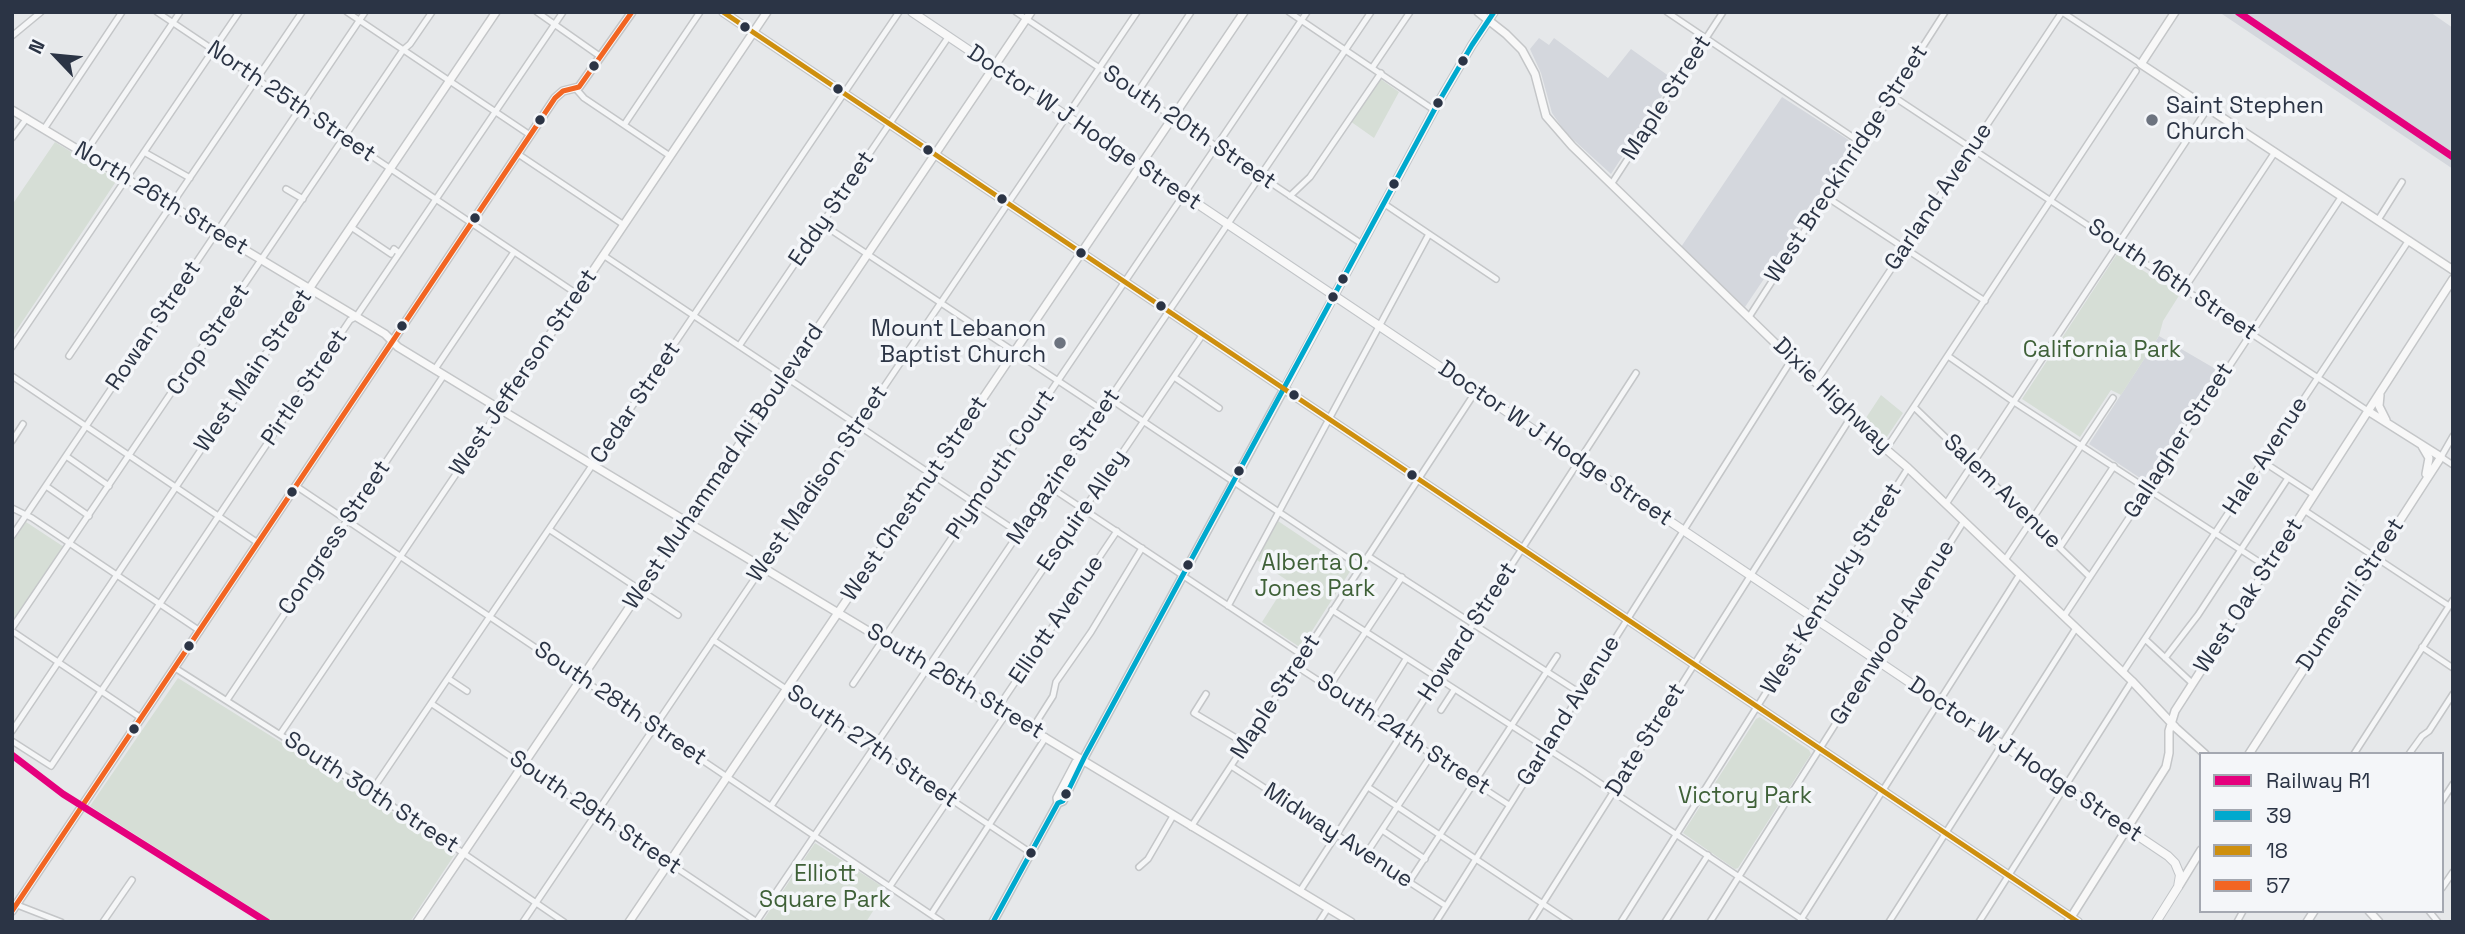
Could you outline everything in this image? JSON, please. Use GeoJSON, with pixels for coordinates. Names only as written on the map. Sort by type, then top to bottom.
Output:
{"type":"FeatureCollection","features":[{"type":"Feature","properties":{"kind":"main road"},"geometry":{"type":"LineString","coordinates":[[723,12],[2072,920]]}},
{"type":"Feature","properties":{"kind":"main road","name":"Doctor W J Hodge Street"},"geometry":{"type":"LineString","coordinates":[[912,12],[2128,828],[2175,863],[2180,875],[2178,887]]}},
{"type":"Feature","properties":{"kind":"main road"},"geometry":{"type":"LineString","coordinates":[[1284,389],[1434,110],[1492,16]]}},
{"type":"Feature","properties":{"kind":"main road"},"geometry":{"type":"LineString","coordinates":[[2156,922],[2178,887]]}},
{"type":"Feature","properties":{"kind":"street"},"geometry":{"type":"LineString","coordinates":[[12,36],[41,12]]}},
{"type":"Feature","properties":{"kind":"street"},"geometry":{"type":"LineString","coordinates":[[44,129],[122,12]]}},
{"type":"Feature","properties":{"kind":"street","name":"North 25th Street"},"geometry":{"type":"LineString","coordinates":[[157,12],[577,294]]}},
{"type":"Feature","properties":{"kind":"street"},"geometry":{"type":"LineString","coordinates":[[85,153],[180,12]]}},
{"type":"Feature","properties":{"kind":"street"},"geometry":{"type":"LineString","coordinates":[[12,347],[239,12]]}},
{"type":"Feature","properties":{"kind":"street"},"geometry":{"type":"LineString","coordinates":[[69,356],[302,12]]}},
{"type":"Feature","properties":{"kind":"street"},"geometry":{"type":"LineString","coordinates":[[347,12],[530,135]]}},
{"type":"Feature","properties":{"kind":"street","name":"Rowan Street"},"geometry":{"type":"LineString","coordinates":[[12,536],[365,12]]}},
{"type":"Feature","properties":{"kind":"street","name":"Crop Street"},"geometry":{"type":"LineString","coordinates":[[12,630],[403,50],[432,12]]}},
{"type":"Feature","properties":{"kind":"street","name":"West Main Street"},"geometry":{"type":"LineString","coordinates":[[12,731],[496,12]]}},
{"type":"Feature","properties":{"kind":"street"},"geometry":{"type":"LineString","coordinates":[[537,12],[601,57]]}},
{"type":"Feature","properties":{"kind":"street","name":"Pirtle Street"},"geometry":{"type":"LineString","coordinates":[[12,741],[51,766],[350,320],[356,317],[563,12]]}},
{"type":"Feature","properties":{"kind":"street"},"geometry":{"type":"LineString","coordinates":[[61,922],[14,906],[530,135],[559,94],[577,90],[632,12]]}},
{"type":"Feature","properties":{"kind":"street"},"geometry":{"type":"LineString","coordinates":[[624,125],[700,12]]}},
{"type":"Feature","properties":{"kind":"street","name":"West Jefferson Street"},"geometry":{"type":"LineString","coordinates":[[281,733],[767,12]]}},
{"type":"Feature","properties":{"kind":"street","name":"Cedar Street"},"geometry":{"type":"LineString","coordinates":[[372,792],[899,12]]}},
{"type":"Feature","properties":{"kind":"street","name":"South 20th Street"},"geometry":{"type":"LineString","coordinates":[[1016,12],[1029,16],[1099,68],[1362,244]]}},
{"type":"Feature","properties":{"kind":"street","name":"West Madison Street"},"geometry":{"type":"LineString","coordinates":[[523,922],[1137,12]]}},
{"type":"Feature","properties":{"kind":"street"},"geometry":{"type":"LineString","coordinates":[[1137,93],[1191,12]]}},
{"type":"Feature","properties":{"kind":"street","name":"West Chestnut Street"},"geometry":{"type":"LineString","coordinates":[[629,922],[1244,12]]}},
{"type":"Feature","properties":{"kind":"street"},"geometry":{"type":"LineString","coordinates":[[1289,12],[1434,110]]}},
{"type":"Feature","properties":{"kind":"street","name":"Plymouth Court"},"geometry":{"type":"LineString","coordinates":[[853,684],[1307,12]]}},
{"type":"Feature","properties":{"kind":"street","name":"Magazine Street"},"geometry":{"type":"LineString","coordinates":[[757,922],[1371,12]]}},
{"type":"Feature","properties":{"kind":"street"},"geometry":{"type":"LineString","coordinates":[[1372,68],[1410,12]]}},
{"type":"Feature","properties":{"kind":"street","name":"Dixie Highway"},"geometry":{"type":"LineString","coordinates":[[1478,12],[1492,16],[1530,62],[1542,106],[1551,124],[1572,146],[1886,449],[2123,672],[2203,752]]}},
{"type":"Feature","properties":{"kind":"street","name":"Maple Street"},"geometry":{"type":"LineString","coordinates":[[1612,183],[1723,12]]}},
{"type":"Feature","properties":{"kind":"street","name":"West Breckinridge Street"},"geometry":{"type":"LineString","coordinates":[[1749,317],[1945,12]]}},
{"type":"Feature","properties":{"kind":"street"},"geometry":{"type":"LineString","coordinates":[[2062,12],[2139,68],[2208,108],[2453,270]]}},
{"type":"Feature","properties":{"kind":"street","name":"Garland Avenue"},"geometry":{"type":"LineString","coordinates":[[1816,382],[2062,12]]}},
{"type":"Feature","properties":{"kind":"street","name":"West Kentucky Street"},"geometry":{"type":"LineString","coordinates":[[1886,449],[2175,12]]}},
{"type":"Feature","properties":{"kind":"street"},"geometry":{"type":"LineString","coordinates":[[1669,13],[1860,142]]}},
{"type":"Feature","properties":{"kind":"street","name":"West Muhammad Ali Boulevard"},"geometry":{"type":"LineString","coordinates":[[417,922],[1029,16]]}},
{"type":"Feature","properties":{"kind":"street","name":"Eddy Street"},"geometry":{"type":"LineString","coordinates":[[739,346],[949,36]]}},
{"type":"Feature","properties":{"kind":"street"},"geometry":{"type":"LineString","coordinates":[[1290,196],[1310,177],[1381,73]]}},
{"type":"Feature","properties":{"kind":"street"},"geometry":{"type":"LineString","coordinates":[[577,90],[670,156]]}},
{"type":"Feature","properties":{"kind":"street","name":"South 16th Street"},"geometry":{"type":"LineString","coordinates":[[1891,94],[2453,465]]}},
{"type":"Feature","properties":{"kind":"street"},"geometry":{"type":"LineString","coordinates":[[1946,504],[2208,108]]}},
{"type":"Feature","properties":{"kind":"street","name":"North 26th Street"},"geometry":{"type":"LineString","coordinates":[[12,110],[309,289]]}},
{"type":"Feature","properties":{"kind":"street"},"geometry":{"type":"LineString","coordinates":[[12,138],[27,118]]}},
{"type":"Feature","properties":{"kind":"street"},"geometry":{"type":"LineString","coordinates":[[144,152],[190,178]]}},
{"type":"Feature","properties":{"kind":"street"},"geometry":{"type":"LineString","coordinates":[[2184,289],[2275,152]]}},
{"type":"Feature","properties":{"kind":"street"},"geometry":{"type":"LineString","coordinates":[[518,154],[624,225]]}},
{"type":"Feature","properties":{"kind":"street"},"geometry":{"type":"LineString","coordinates":[[2378,220],[2402,182]]}},
{"type":"Feature","properties":{"kind":"street"},"geometry":{"type":"LineString","coordinates":[[286,189],[303,199]]}},
{"type":"Feature","properties":{"kind":"street"},"geometry":{"type":"LineString","coordinates":[[1825,196],[1985,301]]}},
{"type":"Feature","properties":{"kind":"street","name":"Gallagher Street"},"geometry":{"type":"LineString","coordinates":[[2064,616],[2342,196]]}},
{"type":"Feature","properties":{"kind":"street"},"geometry":{"type":"LineString","coordinates":[[1383,203],[1496,279]]}},
{"type":"Feature","properties":{"kind":"street"},"geometry":{"type":"LineString","coordinates":[[822,224],[1102,410]]}},
{"type":"Feature","properties":{"kind":"street"},"geometry":{"type":"LineString","coordinates":[[351,227],[391,254],[394,249],[399,253]]}},
{"type":"Feature","properties":{"kind":"street"},"geometry":{"type":"LineString","coordinates":[[1228,606],[1429,234]]}},
{"type":"Feature","properties":{"kind":"street","name":"Hale Avenue"},"geometry":{"type":"LineString","coordinates":[[2123,672],[2409,240]]}},
{"type":"Feature","properties":{"kind":"street"},"geometry":{"type":"LineString","coordinates":[[435,369],[514,252]]}},
{"type":"Feature","properties":{"kind":"street"},"geometry":{"type":"LineString","coordinates":[[603,255],[1019,533]]}},
{"type":"Feature","properties":{"kind":"street","name":"West Oak Street"},"geometry":{"type":"LineString","coordinates":[[2072,920],[2166,767],[2171,721],[2453,279]]}},
{"type":"Feature","properties":{"kind":"street","name":"South 26th Street"},"geometry":{"type":"LineString","coordinates":[[309,289],[385,334],[398,347],[593,466],[1351,922]]}},
{"type":"Feature","properties":{"kind":"street","name":"Esquire Alley"},"geometry":{"type":"LineString","coordinates":[[963,687],[1203,334]]}},
{"type":"Feature","properties":{"kind":"street"},"geometry":{"type":"LineString","coordinates":[[1948,356],[2267,567]]}},
{"type":"Feature","properties":{"kind":"street","name":"Garland Avenue"},"geometry":{"type":"LineString","coordinates":[[1436,922],[1792,359]]}},
{"type":"Feature","properties":{"kind":"street","name":"Howard Street"},"geometry":{"type":"LineString","coordinates":[[1300,891],[1636,373]]}},
{"type":"Feature","properties":{"kind":"street","name":"Congress Street"},"geometry":{"type":"LineString","coordinates":[[227,700],[444,375]]}},
{"type":"Feature","properties":{"kind":"street"},"geometry":{"type":"LineString","coordinates":[[12,376],[258,543]]}},
{"type":"Feature","properties":{"kind":"street"},"geometry":{"type":"LineString","coordinates":[[1174,377],[1219,408]]}},
{"type":"Feature","properties":{"kind":"street"},"geometry":{"type":"LineString","coordinates":[[993,922],[1058,803],[1057,799],[1076,762],[1083,760],[1284,389]]}},
{"type":"Feature","properties":{"kind":"street","name":"Maple Street"},"geometry":{"type":"LineString","coordinates":[[1191,827],[1476,391]]}},
{"type":"Feature","properties":{"kind":"street"},"geometry":{"type":"LineString","coordinates":[[2381,391],[2379,406],[2389,423]]}},
{"type":"Feature","properties":{"kind":"street"},"geometry":{"type":"LineString","coordinates":[[2005,560],[2113,398]]}},
{"type":"Feature","properties":{"kind":"street"},"geometry":{"type":"LineString","coordinates":[[1110,399],[1361,567]]}},
{"type":"Feature","properties":{"kind":"street","name":"Salem Avenue"},"geometry":{"type":"LineString","coordinates":[[1914,407],[2090,577]]}},
{"type":"Feature","properties":{"kind":"street","name":"Date Street"},"geometry":{"type":"LineString","coordinates":[[1531,922],[1852,416]]}},
{"type":"Feature","properties":{"kind":"street"},"geometry":{"type":"LineString","coordinates":[[12,441],[23,424]]}},
{"type":"Feature","properties":{"kind":"street","name":"Dumesnil Street"},"geometry":{"type":"LineString","coordinates":[[2250,752],[2453,436]]}},
{"type":"Feature","properties":{"kind":"street"},"geometry":{"type":"LineString","coordinates":[[2419,442],[2428,454],[2429,463],[2422,484]]}},
{"type":"Feature","properties":{"kind":"street"},"geometry":{"type":"LineString","coordinates":[[66,456],[109,486]]}},
{"type":"Feature","properties":{"kind":"street"},"geometry":{"type":"LineString","coordinates":[[2262,461],[2314,495]]}},
{"type":"Feature","properties":{"kind":"street"},"geometry":{"type":"LineString","coordinates":[[2060,547],[2114,466]]}},
{"type":"Feature","properties":{"kind":"street","name":"West Kentucky Street"},"geometry":{"type":"LineString","coordinates":[[1621,922],[1908,468]]}},
{"type":"Feature","properties":{"kind":"street"},"geometry":{"type":"LineString","coordinates":[[2165,658],[2198,615],[2288,478]]}},
{"type":"Feature","properties":{"kind":"street"},"geometry":{"type":"LineString","coordinates":[[46,486],[89,516]]}},
{"type":"Feature","properties":{"kind":"street","name":"South 28th Street"},"geometry":{"type":"LineString","coordinates":[[296,486],[942,922]]}},
{"type":"Feature","properties":{"kind":"street","name":"South 24th Street"},"geometry":{"type":"LineString","coordinates":[[1051,487],[1303,655]]}},
{"type":"Feature","properties":{"kind":"street"},"geometry":{"type":"LineString","coordinates":[[12,508],[70,543],[200,631]]}},
{"type":"Feature","properties":{"kind":"street"},"geometry":{"type":"LineString","coordinates":[[2304,510],[2451,603],[2355,752]]}},
{"type":"Feature","properties":{"kind":"street","name":"Greenwood Avenue"},"geometry":{"type":"LineString","coordinates":[[1710,922],[1964,521]]}},
{"type":"Feature","properties":{"kind":"street"},"geometry":{"type":"LineString","coordinates":[[550,530],[678,615]]}},
{"type":"Feature","properties":{"kind":"street","name":"Elliott Avenue"},"geometry":{"type":"LineString","coordinates":[[997,709],[1117,531]]}},
{"type":"Feature","properties":{"kind":"street"},"geometry":{"type":"LineString","coordinates":[[1032,729],[1053,696],[1056,682],[1091,632],[1142,548]]}},
{"type":"Feature","properties":{"kind":"street"},"geometry":{"type":"LineString","coordinates":[[1368,555],[1580,693]]}},
{"type":"Feature","properties":{"kind":"street"},"geometry":{"type":"LineString","coordinates":[[1332,610],[1613,792],[1802,921],[2020,574]]}},
{"type":"Feature","properties":{"kind":"street"},"geometry":{"type":"LineString","coordinates":[[1329,687],[1402,577]]}},
{"type":"Feature","properties":{"kind":"street"},"geometry":{"type":"LineString","coordinates":[[1889,922],[2076,628]]}},
{"type":"Feature","properties":{"kind":"street"},"geometry":{"type":"LineString","coordinates":[[12,630],[141,719]]}},
{"type":"Feature","properties":{"kind":"street"},"geometry":{"type":"LineString","coordinates":[[2145,639],[2193,684]]}},
{"type":"Feature","properties":{"kind":"street","name":"South 27th Street"},"geometry":{"type":"LineString","coordinates":[[713,640],[1031,853]]}},
{"type":"Feature","properties":{"kind":"street"},"geometry":{"type":"LineString","coordinates":[[2423,647],[2453,667]]}},
{"type":"Feature","properties":{"kind":"street"},"geometry":{"type":"LineString","coordinates":[[1409,882],[1557,656]]}},
{"type":"Feature","properties":{"kind":"street"},"geometry":{"type":"LineString","coordinates":[[1371,715],[1406,659]]}},
{"type":"Feature","properties":{"kind":"street","name":"South 24th Street"},"geometry":{"type":"LineString","coordinates":[[1296,666],[1509,805]]}},
{"type":"Feature","properties":{"kind":"street","name":"South 30th Street"},"geometry":{"type":"LineString","coordinates":[[175,668],[372,792],[564,922]]}},
{"type":"Feature","properties":{"kind":"street"},"geometry":{"type":"LineString","coordinates":[[449,679],[467,691]]}},
{"type":"Feature","properties":{"kind":"street"},"geometry":{"type":"LineString","coordinates":[[1979,922],[2132,681]]}},
{"type":"Feature","properties":{"kind":"street"},"geometry":{"type":"LineString","coordinates":[[1441,710],[1454,690]]}},
{"type":"Feature","properties":{"kind":"street"},"geometry":{"type":"LineString","coordinates":[[1206,694],[1195,713],[1246,744]]}},
{"type":"Feature","properties":{"kind":"street"},"geometry":{"type":"LineString","coordinates":[[2410,752],[2429,731],[2453,694]]}},
{"type":"Feature","properties":{"kind":"street","name":"South 29th Street"},"geometry":{"type":"LineString","coordinates":[[432,704],[757,922]]}},
{"type":"Feature","properties":{"kind":"street","name":"Elliott Avenue"},"geometry":{"type":"LineString","coordinates":[[890,886],[1006,714]]}},
{"type":"Feature","properties":{"kind":"street"},"geometry":{"type":"LineString","coordinates":[[771,806],[830,718]]}},
{"type":"Feature","properties":{"kind":"street"},"geometry":{"type":"LineString","coordinates":[[932,913],[1046,737]]}},
{"type":"Feature","properties":{"kind":"street"},"geometry":{"type":"LineString","coordinates":[[1366,854],[1432,754]]}},
{"type":"Feature","properties":{"kind":"street","name":"Midway Avenue"},"geometry":{"type":"LineString","coordinates":[[1231,766],[1446,906]]}},
{"type":"Feature","properties":{"kind":"street"},"geometry":{"type":"LineString","coordinates":[[1368,786],[1570,922]]}},
{"type":"Feature","properties":{"kind":"street"},"geometry":{"type":"LineString","coordinates":[[1139,867],[1148,859],[1173,816]]}},
{"type":"Feature","properties":{"kind":"street"},"geometry":{"type":"LineString","coordinates":[[1382,830],[1424,859]]}},
{"type":"Feature","properties":{"kind":"street"},"geometry":{"type":"LineString","coordinates":[[2178,887],[2199,853]]}},
{"type":"Feature","properties":{"kind":"street"},"geometry":{"type":"LineString","coordinates":[[1665,922],[1707,855]]}},
{"type":"Feature","properties":{"kind":"street"},"geometry":{"type":"LineString","coordinates":[[103,922],[132,880]]}},
{"type":"Feature","properties":{"kind":"street"},"geometry":{"type":"LineString","coordinates":[[1319,922],[1328,908]]}},
{"type":"Feature","properties":{"kind":"shaded area"},"geometry":{"type":"Polygon","coordinates":[[[2219,12],[2430,12],[2453,28],[2453,169],[2219,12]]]}},
{"type":"Feature","properties":{"kind":"shaded area"},"geometry":{"type":"Polygon","coordinates":[[[1539,38],[1549,45],[1554,38],[1608,78],[1631,49],[1673,79],[1611,174],[1566,133],[1552,113],[1541,73],[1530,49],[1539,38]]]}},
{"type":"Feature","properties":{"kind":"shaded area"},"geometry":{"type":"Polygon","coordinates":[[[1782,97],[1855,144],[1745,307],[1681,247],[1782,97]]]}},
{"type":"Feature","properties":{"kind":"shaded area"},"geometry":{"type":"Polygon","coordinates":[[[2159,336],[2219,371],[2146,482],[2089,444],[2159,336]]]}},
{"type":"Feature","properties":{"kind":"green space"},"geometry":{"type":"Polygon","coordinates":[[[1379,78],[1399,92],[1374,138],[1350,121],[1379,78]]]}},
{"type":"Feature","properties":{"kind":"green space"},"geometry":{"type":"Polygon","coordinates":[[[55,142],[117,180],[12,337],[12,205],[55,142]]]}},
{"type":"Feature","properties":{"kind":"green space","name":"California Park"},"geometry":{"type":"Polygon","coordinates":[[[2117,254],[2180,294],[2163,321],[2159,336],[2121,395],[2111,390],[2080,437],[2022,399],[2117,254]]]}},
{"type":"Feature","properties":{"kind":"green space"},"geometry":{"type":"Polygon","coordinates":[[[1881,395],[1903,413],[1884,441],[1864,421],[1881,395]]]}},
{"type":"Feature","properties":{"kind":"green space","name":"Alberta O. Jones Park"},"geometry":{"type":"Polygon","coordinates":[[[1278,521],[1351,570],[1301,648],[1262,622],[1288,581],[1257,560],[1278,521]]]}},
{"type":"Feature","properties":{"kind":"green space"},"geometry":{"type":"Polygon","coordinates":[[[26,522],[64,547],[12,624],[12,542],[26,522]]]}},
{"type":"Feature","properties":{"kind":"green space"},"geometry":{"type":"Polygon","coordinates":[[[178,678],[455,854],[410,922],[274,922],[90,806],[178,678]]]}},
{"type":"Feature","properties":{"kind":"green space","name":"Victory Park"},"geometry":{"type":"Polygon","coordinates":[[[1760,717],[1811,754],[1735,869],[1683,833],[1756,719],[1760,717]]]}},
{"type":"Feature","properties":{"kind":"green space","name":"Elliott Square Park"},"geometry":{"type":"Polygon","coordinates":[[[815,843],[883,887],[884,894],[866,922],[762,922],[815,843]]]}},
{"type":"Feature","properties":{"kind":"rail line","name":"R1"},"geometry":{"type":"LineString","coordinates":[[2238,12],[2453,157]]}},
{"type":"Feature","properties":{"kind":"rail line","name":"R1"},"geometry":{"type":"LineString","coordinates":[[12,755],[63,794],[267,922]]}},
{"type":"Feature","properties":{"kind":"transit line","name":"57"},"geometry":{"type":"LineString","coordinates":[[12,911],[555,98],[563,91],[579,87],[632,12]]}},
{"type":"Feature","properties":{"kind":"transit line","name":"18"},"geometry":{"type":"LineString","coordinates":[[723,12],[2078,922]]}},
{"type":"Feature","properties":{"kind":"transit line","name":"39"},"geometry":{"type":"LineString","coordinates":[[993,922],[1058,803],[1063,801],[1438,103],[1494,12]]}},
{"type":"Feature","properties":{"kind":"place","name":"Saint Stephen Church"},"geometry":{"type":"Point","coordinates":[2152,120]}},
{"type":"Feature","properties":{"kind":"place","name":"Mount Lebanon Baptist Church"},"geometry":{"type":"Point","coordinates":[1060,343]}}]}
